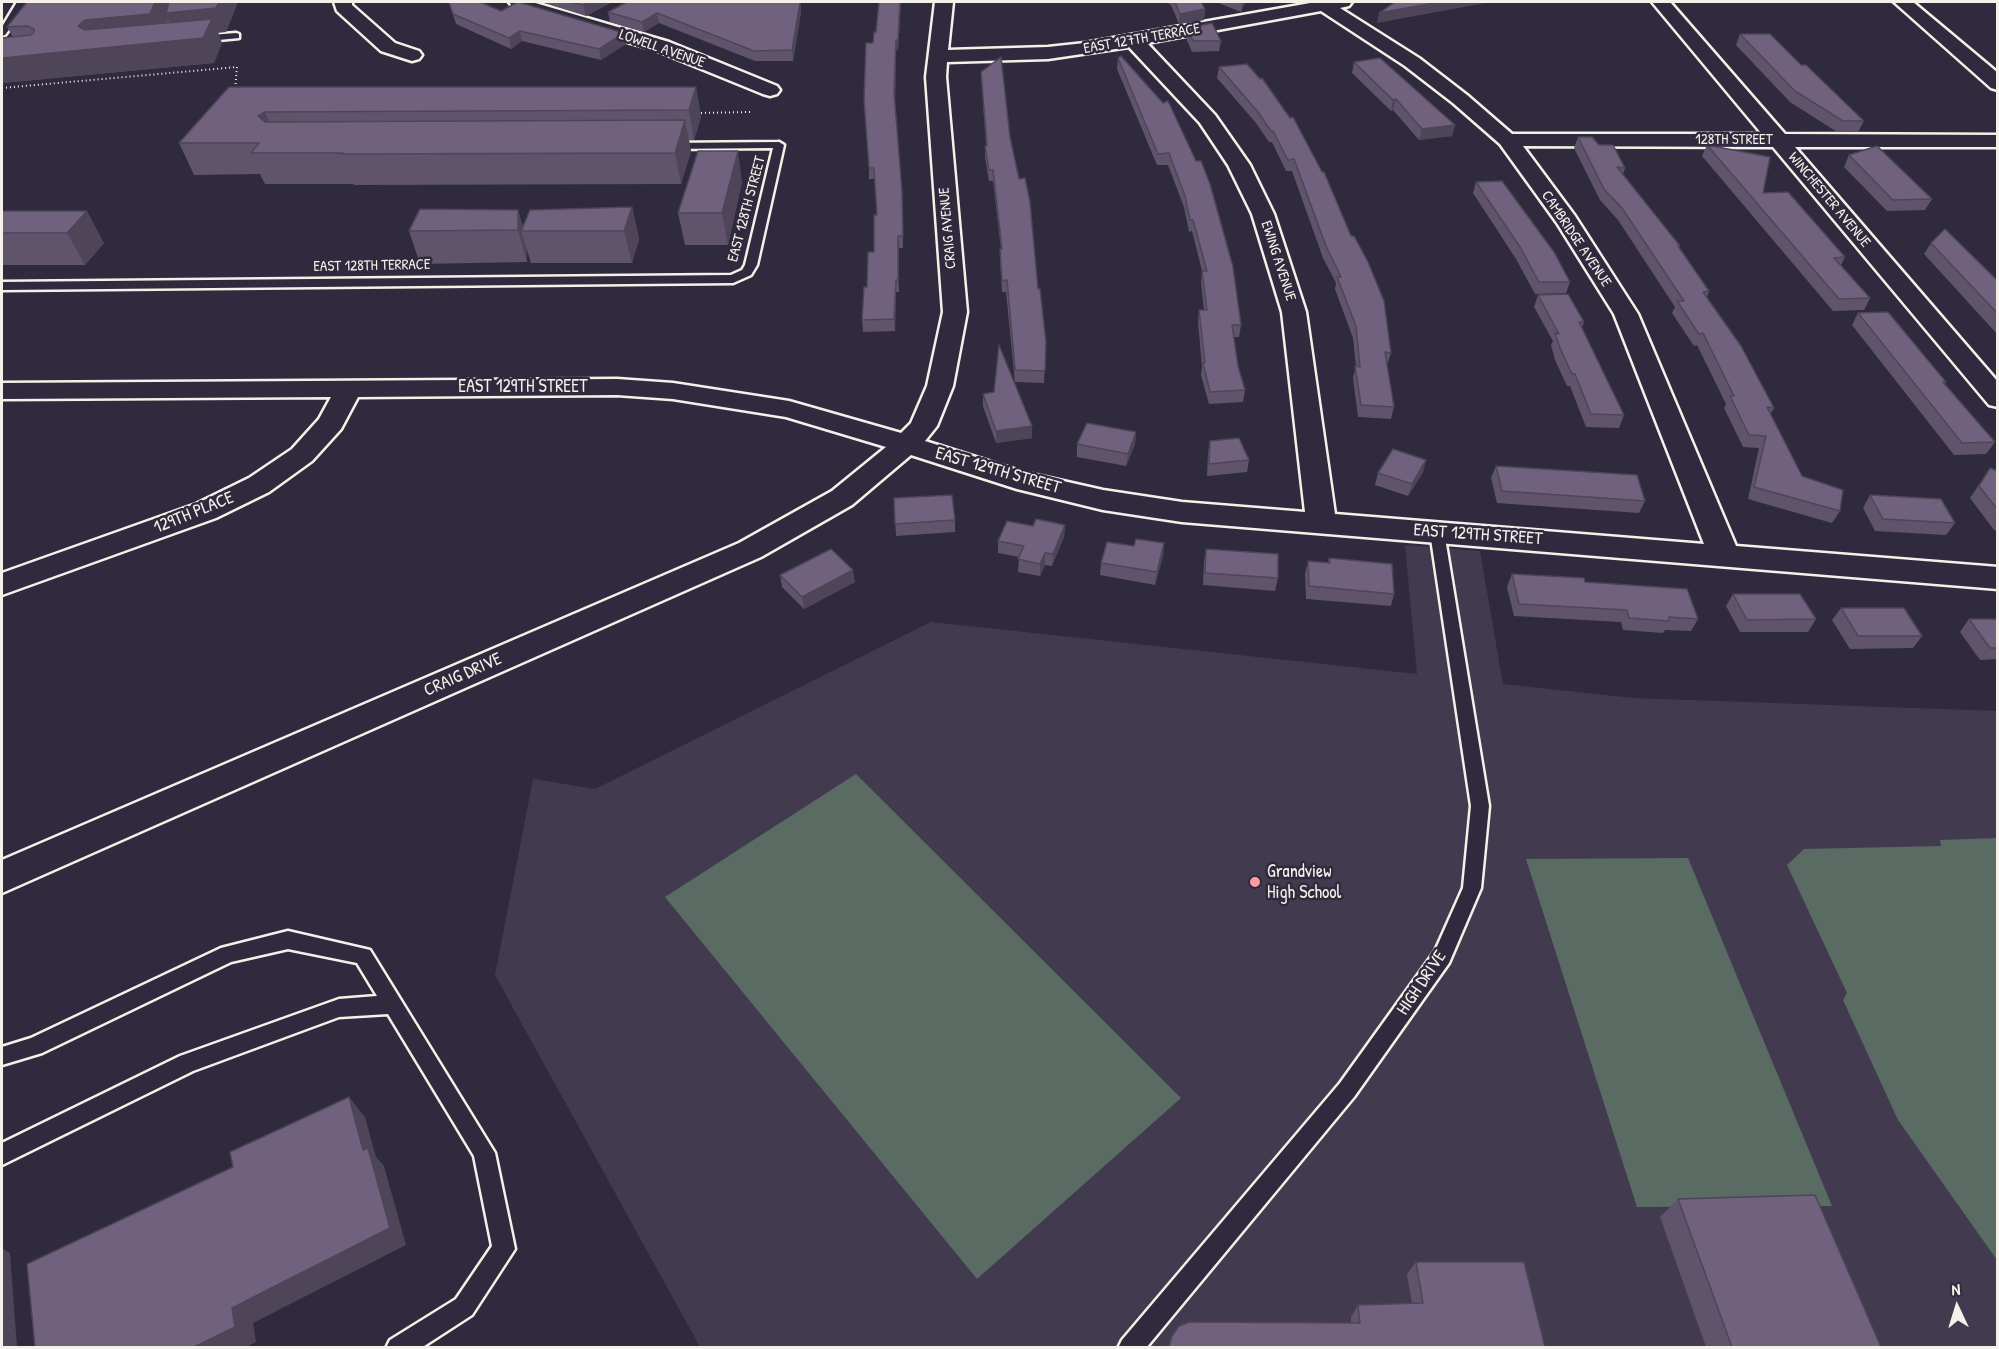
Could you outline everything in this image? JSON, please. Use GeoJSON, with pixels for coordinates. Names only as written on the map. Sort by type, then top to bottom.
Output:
{"type":"FeatureCollection","features":[{"type":"Feature","properties":{"kind":"street"},"geometry":{"type":"LineString","coordinates":[[343,2],[343,7],[388,46],[412,55]]}},
{"type":"Feature","properties":{"kind":"street","name":"LOWELL AVENUE"},"geometry":{"type":"LineString","coordinates":[[518,2],[662,46],[770,90]]}},
{"type":"Feature","properties":{"kind":"street","name":"CRAIG AVENUE"},"geometry":{"type":"LineString","coordinates":[[907,444],[923,426],[940,386],[955,312],[936,77],[945,2]]}},
{"type":"Feature","properties":{"kind":"street","name":"WINCHESTER AVENUE"},"geometry":{"type":"LineString","coordinates":[[1661,2],[1998,399]]}},
{"type":"Feature","properties":{"kind":"street"},"geometry":{"type":"LineString","coordinates":[[1903,2],[1998,84]]}},
{"type":"Feature","properties":{"kind":"street","name":"EAST 127TH TERRACE"},"geometry":{"type":"LineString","coordinates":[[939,56],[1048,53],[1134,41],[1333,3]]}},
{"type":"Feature","properties":{"kind":"street","name":"CAMBRIDGE AVENUE"},"geometry":{"type":"LineString","coordinates":[[1333,3],[1460,99],[1506,140],[1567,221],[1626,314],[1724,555]]}},
{"type":"Feature","properties":{"kind":"street"},"geometry":{"type":"LineString","coordinates":[[588,24],[608,13]]}},
{"type":"Feature","properties":{"kind":"street","name":"EWING AVENUE"},"geometry":{"type":"LineString","coordinates":[[1134,41],[1208,119],[1239,165],[1263,214],[1294,312],[1321,523]]}},
{"type":"Feature","properties":{"kind":"street","name":"128TH STREET"},"geometry":{"type":"LineString","coordinates":[[1506,140],[1998,141]]}},
{"type":"Feature","properties":{"kind":"street","name":"EAST 129TH STREET"},"geometry":{"type":"LineString","coordinates":[[2,391],[617,387],[673,391],[789,409],[1017,480],[1103,500],[1182,512],[1998,578]]}},
{"type":"Feature","properties":{"kind":"street","name":"129TH PLACE"},"geometry":{"type":"LineString","coordinates":[[2,584],[206,511],[259,485],[302,455],[331,423],[348,389]]}},
{"type":"Feature","properties":{"kind":"street","name":"CRAIG DRIVE"},"geometry":{"type":"LineString","coordinates":[[2,877],[750,550],[842,498],[907,444]]}},
{"type":"Feature","properties":{"kind":"lane"},"geometry":{"type":"LineString","coordinates":[[2,33],[19,10],[22,2]]}},
{"type":"Feature","properties":{"kind":"lane"},"geometry":{"type":"LineString","coordinates":[[190,40],[236,36]]}},
{"type":"Feature","properties":{"kind":"lane","name":"EAST 128TH STREET"},"geometry":{"type":"LineString","coordinates":[[660,146],[779,145],[751,265],[747,272],[742,274]]}},
{"type":"Feature","properties":{"kind":"lane","name":"EAST 128TH TERRACE"},"geometry":{"type":"LineString","coordinates":[[2,286],[733,279],[742,274]]}},
{"type":"Feature","properties":{"kind":"lane","name":"HIGH DRIVE"},"geometry":{"type":"LineString","coordinates":[[1130,1347],[1347,1090],[1442,957],[1472,888],[1480,806],[1437,532]]}},
{"type":"Feature","properties":{"kind":"lane"},"geometry":{"type":"LineString","coordinates":[[2,1056],[35,1046],[228,954],[288,940],[363,956],[484,1153],[504,1249],[464,1307],[398,1347]]}},
{"type":"Feature","properties":{"kind":"lane"},"geometry":{"type":"LineString","coordinates":[[2,1154],[187,1063],[339,1008],[393,1004]]}},
{"type":"Feature","properties":{"kind":"path"},"geometry":{"type":"LineString","coordinates":[[2,88],[237,67],[233,101]]}},
{"type":"Feature","properties":{"kind":"path"},"geometry":{"type":"LineString","coordinates":[[692,113],[751,112]]}},
{"type":"Feature","properties":{"kind":"shaded area","name":"Grandview High School"},"geometry":{"type":"Polygon","coordinates":[[[1405,545],[1480,551],[1503,684],[1633,698],[1997,711],[1997,1347],[700,1347],[495,975],[533,779],[595,789],[931,622],[1417,674],[1405,545]]]}},
{"type":"Feature","properties":{"kind":"green space"},"geometry":{"type":"Polygon","coordinates":[[[856,774],[1181,1098],[977,1279],[665,897],[856,774]]]}},
{"type":"Feature","properties":{"kind":"green space"},"geometry":{"type":"Polygon","coordinates":[[[1998,838],[1997,1260],[1898,1120],[1843,1000],[1847,993],[1787,865],[1804,849],[1941,846],[1940,840],[1998,838]]]}},
{"type":"Feature","properties":{"kind":"green space"},"geometry":{"type":"Polygon","coordinates":[[[1688,858],[1832,1206],[1637,1207],[1526,859],[1688,858]]]}},
{"type":"Feature","properties":{"kind":"building"},"geometry":{"type":"Polygon","coordinates":[[[27,2],[155,2],[150,14],[85,20],[78,26],[85,30],[212,19],[203,38],[2,58],[2,38],[31,35],[34,32],[34,29],[27,26],[7,27],[27,2]]]}},
{"type":"Feature","properties":{"kind":"building"},"geometry":{"type":"Polygon","coordinates":[[[169,2],[219,2],[216,8],[166,13],[169,2]]]}},
{"type":"Feature","properties":{"kind":"building"},"geometry":{"type":"Polygon","coordinates":[[[449,2],[480,2],[501,11],[518,2],[624,33],[599,49],[520,31],[509,38],[453,14],[449,2]]]}},
{"type":"Feature","properties":{"kind":"building"},"geometry":{"type":"Polygon","coordinates":[[[571,2],[591,2],[583,5],[571,2]]]}},
{"type":"Feature","properties":{"kind":"building"},"geometry":{"type":"Polygon","coordinates":[[[627,2],[800,2],[792,50],[754,51],[657,13],[642,22],[608,12],[627,2]]]}},
{"type":"Feature","properties":{"kind":"building"},"geometry":{"type":"Polygon","coordinates":[[[879,2],[900,2],[894,92],[902,191],[903,236],[898,236],[898,280],[896,280],[894,319],[862,320],[864,287],[867,287],[868,252],[874,252],[874,215],[877,215],[874,168],[869,168],[864,100],[866,43],[873,43],[879,2]]]}},
{"type":"Feature","properties":{"kind":"building"},"geometry":{"type":"Polygon","coordinates":[[[1175,2],[1201,2],[1205,9],[1180,14],[1175,2]]]}},
{"type":"Feature","properties":{"kind":"building"},"geometry":{"type":"Polygon","coordinates":[[[1395,2],[1439,2],[1379,13],[1395,2]]]}},
{"type":"Feature","properties":{"kind":"building"},"geometry":{"type":"Polygon","coordinates":[[[1212,23],[1221,41],[1193,41],[1187,28],[1212,23]]]}},
{"type":"Feature","properties":{"kind":"building"},"geometry":{"type":"Polygon","coordinates":[[[1740,34],[1770,34],[1864,121],[1843,121],[1795,91],[1740,34]]]}},
{"type":"Feature","properties":{"kind":"building"},"geometry":{"type":"Polygon","coordinates":[[[1121,56],[1163,103],[1168,101],[1196,161],[1201,161],[1210,184],[1233,267],[1241,325],[1232,325],[1238,366],[1245,390],[1210,392],[1203,363],[1205,363],[1199,310],[1207,310],[1202,271],[1207,271],[1193,220],[1190,220],[1185,196],[1169,153],[1158,154],[1118,58],[1121,56]]]}},
{"type":"Feature","properties":{"kind":"building"},"geometry":{"type":"Polygon","coordinates":[[[1001,57],[1010,137],[1019,179],[1025,178],[1030,202],[1038,289],[1040,289],[1046,343],[1045,371],[1015,370],[1007,280],[1002,281],[1000,249],[1002,249],[993,170],[989,170],[985,146],[987,146],[981,72],[1001,57]]]}},
{"type":"Feature","properties":{"kind":"building"},"geometry":{"type":"Polygon","coordinates":[[[1380,58],[1455,125],[1422,129],[1396,99],[1393,100],[1354,62],[1380,58]]]}},
{"type":"Feature","properties":{"kind":"building"},"geometry":{"type":"Polygon","coordinates":[[[1247,64],[1260,79],[1262,78],[1290,118],[1293,117],[1324,172],[1351,236],[1354,236],[1368,262],[1384,301],[1391,353],[1385,352],[1394,407],[1361,405],[1355,366],[1360,367],[1356,326],[1337,277],[1341,277],[1326,246],[1294,159],[1288,160],[1273,131],[1219,67],[1247,64]]]}},
{"type":"Feature","properties":{"kind":"building"},"geometry":{"type":"Polygon","coordinates":[[[229,87],[696,87],[689,110],[265,112],[258,116],[265,122],[685,120],[675,153],[251,153],[259,143],[179,143],[229,87]]]}},
{"type":"Feature","properties":{"kind":"building"},"geometry":{"type":"Polygon","coordinates":[[[1578,137],[1592,137],[1599,145],[1613,145],[1625,168],[1617,167],[1680,246],[1678,246],[1709,291],[1703,292],[1741,346],[1774,408],[1767,407],[1802,476],[1843,490],[1840,511],[1754,487],[1766,436],[1749,435],[1730,396],[1734,396],[1703,333],[1699,334],[1677,301],[1684,301],[1622,208],[1604,189],[1578,137]]]}},
{"type":"Feature","properties":{"kind":"building"},"geometry":{"type":"Polygon","coordinates":[[[1707,145],[1770,157],[1763,193],[1788,192],[1845,257],[1834,258],[1870,298],[1839,299],[1707,145]]]}},
{"type":"Feature","properties":{"kind":"building"},"geometry":{"type":"Polygon","coordinates":[[[1877,146],[1932,199],[1893,200],[1849,155],[1877,146]]]}},
{"type":"Feature","properties":{"kind":"building"},"geometry":{"type":"Polygon","coordinates":[[[698,151],[738,151],[722,213],[678,213],[698,151]]]}},
{"type":"Feature","properties":{"kind":"building"},"geometry":{"type":"Polygon","coordinates":[[[1502,181],[1554,252],[1570,282],[1539,282],[1520,247],[1476,182],[1502,181]]]}},
{"type":"Feature","properties":{"kind":"building"},"geometry":{"type":"Polygon","coordinates":[[[632,207],[624,231],[521,231],[530,210],[632,207]]]}},
{"type":"Feature","properties":{"kind":"building"},"geometry":{"type":"Polygon","coordinates":[[[420,209],[518,210],[518,230],[409,231],[420,209]]]}},
{"type":"Feature","properties":{"kind":"building"},"geometry":{"type":"Polygon","coordinates":[[[2,211],[87,211],[67,233],[2,233],[2,211]]]}},
{"type":"Feature","properties":{"kind":"building"},"geometry":{"type":"Polygon","coordinates":[[[1945,229],[1998,281],[1998,314],[1931,243],[1945,229]]]}},
{"type":"Feature","properties":{"kind":"building"},"geometry":{"type":"Polygon","coordinates":[[[1568,294],[1584,322],[1579,322],[1624,415],[1591,414],[1575,374],[1572,374],[1560,348],[1555,333],[1559,334],[1538,295],[1568,294]]]}},
{"type":"Feature","properties":{"kind":"building"},"geometry":{"type":"Polygon","coordinates":[[[1888,312],[1946,382],[1943,382],[1995,442],[1962,443],[1858,313],[1888,312]]]}},
{"type":"Feature","properties":{"kind":"building"},"geometry":{"type":"Polygon","coordinates":[[[999,345],[1032,426],[996,431],[983,394],[994,392],[999,345]]]}},
{"type":"Feature","properties":{"kind":"building"},"geometry":{"type":"Polygon","coordinates":[[[1087,423],[1136,432],[1128,454],[1077,444],[1087,423]]]}},
{"type":"Feature","properties":{"kind":"building"},"geometry":{"type":"Polygon","coordinates":[[[1239,438],[1249,460],[1209,464],[1210,441],[1239,438]]]}},
{"type":"Feature","properties":{"kind":"building"},"geometry":{"type":"Polygon","coordinates":[[[1393,449],[1426,460],[1412,484],[1378,473],[1393,449]]]}},
{"type":"Feature","properties":{"kind":"building"},"geometry":{"type":"Polygon","coordinates":[[[1496,466],[1637,475],[1645,501],[1502,491],[1496,466]]]}},
{"type":"Feature","properties":{"kind":"building"},"geometry":{"type":"Polygon","coordinates":[[[1990,468],[1998,471],[1998,510],[1979,486],[1990,468]]]}},
{"type":"Feature","properties":{"kind":"building"},"geometry":{"type":"Polygon","coordinates":[[[952,495],[955,520],[895,524],[894,498],[952,495]]]}},
{"type":"Feature","properties":{"kind":"building"},"geometry":{"type":"Polygon","coordinates":[[[1870,495],[1941,499],[1955,523],[1883,519],[1870,495]]]}},
{"type":"Feature","properties":{"kind":"building"},"geometry":{"type":"Polygon","coordinates":[[[1036,519],[1065,525],[1053,554],[1045,553],[1040,564],[1018,559],[1024,546],[998,541],[1007,521],[1033,526],[1036,519]]]}},
{"type":"Feature","properties":{"kind":"building"},"geometry":{"type":"Polygon","coordinates":[[[1136,539],[1164,543],[1157,572],[1101,563],[1107,542],[1134,546],[1136,539]]]}},
{"type":"Feature","properties":{"kind":"building"},"geometry":{"type":"Polygon","coordinates":[[[831,549],[853,570],[802,597],[780,575],[831,549]]]}},
{"type":"Feature","properties":{"kind":"building"},"geometry":{"type":"Polygon","coordinates":[[[1206,549],[1278,554],[1278,578],[1205,573],[1206,549]]]}},
{"type":"Feature","properties":{"kind":"building"},"geometry":{"type":"Polygon","coordinates":[[[1329,558],[1392,564],[1394,594],[1309,586],[1308,561],[1330,563],[1329,558]]]}},
{"type":"Feature","properties":{"kind":"building"},"geometry":{"type":"Polygon","coordinates":[[[1512,574],[1584,578],[1585,582],[1687,589],[1698,619],[1669,617],[1669,621],[1629,618],[1627,610],[1519,604],[1512,574]]]}},
{"type":"Feature","properties":{"kind":"building"},"geometry":{"type":"Polygon","coordinates":[[[1733,594],[1800,594],[1816,619],[1747,620],[1733,594]]]}},
{"type":"Feature","properties":{"kind":"building"},"geometry":{"type":"Polygon","coordinates":[[[1841,608],[1904,608],[1922,636],[1858,636],[1841,608]]]}},
{"type":"Feature","properties":{"kind":"building"},"geometry":{"type":"Polygon","coordinates":[[[1969,619],[1998,619],[1998,648],[1990,648],[1969,619]]]}},
{"type":"Feature","properties":{"kind":"building"},"geometry":{"type":"Polygon","coordinates":[[[349,1097],[363,1150],[368,1148],[390,1228],[232,1308],[235,1327],[194,1347],[35,1347],[27,1264],[233,1167],[230,1152],[349,1097]]]}},
{"type":"Feature","properties":{"kind":"building"},"geometry":{"type":"Polygon","coordinates":[[[1815,1195],[1881,1347],[1732,1347],[1678,1199],[1815,1195]]]}},
{"type":"Feature","properties":{"kind":"building"},"geometry":{"type":"Polygon","coordinates":[[[1416,1262],[1524,1262],[1545,1347],[1169,1347],[1172,1336],[1179,1326],[1190,1322],[1360,1323],[1358,1305],[1423,1303],[1416,1262]]]}},
{"type":"Feature","properties":{"kind":"place","name":"Grandview High School"},"geometry":{"type":"Point","coordinates":[1255,882]}}]}
